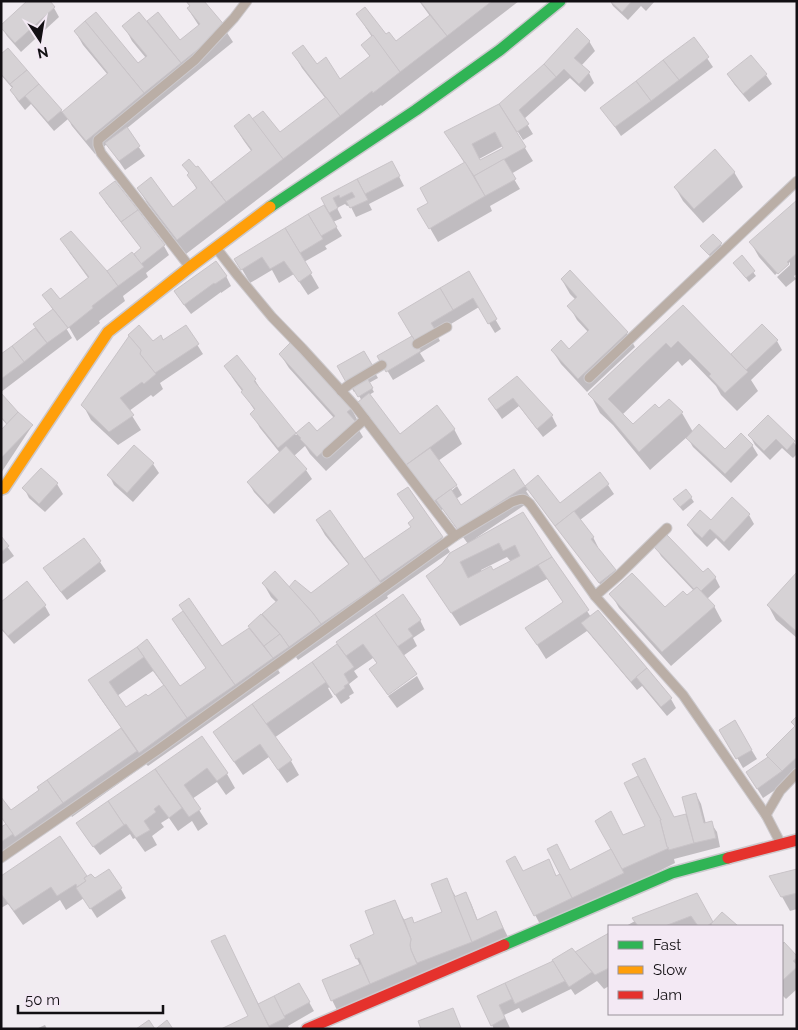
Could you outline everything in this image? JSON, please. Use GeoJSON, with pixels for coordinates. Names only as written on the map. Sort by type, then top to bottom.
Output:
{"type":"FeatureCollection","features":[{"type":"Feature","properties":{"kind":"street"},"geometry":{"type":"LineString","coordinates":[[1,490],[108,332],[190,266],[272,205],[416,110],[500,50],[560,1]]}},
{"type":"Feature","properties":{"kind":"street"},"geometry":{"type":"LineString","coordinates":[[306,1029],[672,873],[797,840]]}},
{"type":"Feature","properties":{"kind":"lane"},"geometry":{"type":"LineString","coordinates":[[190,266],[101,153],[98,140],[195,60],[234,18],[246,1]]}},
{"type":"Feature","properties":{"kind":"lane"},"geometry":{"type":"LineString","coordinates":[[589,378],[797,181]]}},
{"type":"Feature","properties":{"kind":"lane"},"geometry":{"type":"LineString","coordinates":[[216,247],[272,317],[365,419],[455,536]]}},
{"type":"Feature","properties":{"kind":"lane"},"geometry":{"type":"LineString","coordinates":[[417,344],[446,327]]}},
{"type":"Feature","properties":{"kind":"lane"},"geometry":{"type":"LineString","coordinates":[[341,391],[382,365]]}},
{"type":"Feature","properties":{"kind":"lane"},"geometry":{"type":"LineString","coordinates":[[327,453],[365,419]]}},
{"type":"Feature","properties":{"kind":"lane"},"geometry":{"type":"LineString","coordinates":[[1,858],[159,749],[455,536],[512,502],[521,499],[526,500],[530,504],[595,596],[683,695],[766,815],[781,844]]}},
{"type":"Feature","properties":{"kind":"lane"},"geometry":{"type":"LineString","coordinates":[[595,596],[667,528]]}},
{"type":"Feature","properties":{"kind":"lane"},"geometry":{"type":"LineString","coordinates":[[766,815],[780,791],[797,773]]}},
{"type":"Feature","properties":{"kind":"building"},"geometry":{"type":"Polygon","coordinates":[[[27,1],[50,1],[55,7],[15,43],[1,28],[1,25],[27,1]]]}},
{"type":"Feature","properties":{"kind":"building"},"geometry":{"type":"Polygon","coordinates":[[[186,1],[204,1],[226,27],[181,63],[147,21],[158,12],[180,40],[200,24],[187,8],[190,6],[186,1]]]}},
{"type":"Feature","properties":{"kind":"building"},"geometry":{"type":"Polygon","coordinates":[[[420,1],[492,1],[447,36],[420,1]]]}},
{"type":"Feature","properties":{"kind":"building"},"geometry":{"type":"Polygon","coordinates":[[[610,1],[632,1],[622,12],[610,1]]]}},
{"type":"Feature","properties":{"kind":"building"},"geometry":{"type":"Polygon","coordinates":[[[365,7],[386,34],[389,32],[396,41],[430,15],[447,36],[400,72],[356,14],[365,7]]]}},
{"type":"Feature","properties":{"kind":"building"},"geometry":{"type":"Polygon","coordinates":[[[96,12],[138,63],[147,56],[122,26],[139,12],[181,63],[144,93],[85,21],[96,12]]]}},
{"type":"Feature","properties":{"kind":"building"},"geometry":{"type":"Polygon","coordinates":[[[85,21],[144,93],[86,141],[62,112],[108,73],[74,31],[85,21]]]}},
{"type":"Feature","properties":{"kind":"building"},"geometry":{"type":"Polygon","coordinates":[[[577,28],[590,41],[574,58],[590,72],[579,84],[564,69],[556,77],[544,64],[577,28]]]}},
{"type":"Feature","properties":{"kind":"building"},"geometry":{"type":"Polygon","coordinates":[[[373,35],[400,72],[340,116],[292,53],[303,45],[317,64],[326,57],[340,79],[370,56],[361,45],[373,35]]]}},
{"type":"Feature","properties":{"kind":"building"},"geometry":{"type":"Polygon","coordinates":[[[694,37],[709,57],[679,80],[663,60],[694,37]]]}},
{"type":"Feature","properties":{"kind":"building"},"geometry":{"type":"Polygon","coordinates":[[[8,48],[27,70],[10,84],[1,74],[1,54],[8,48]]]}},
{"type":"Feature","properties":{"kind":"building"},"geometry":{"type":"Polygon","coordinates":[[[751,55],[767,74],[743,94],[727,74],[751,55]]]}},
{"type":"Feature","properties":{"kind":"building"},"geometry":{"type":"Polygon","coordinates":[[[663,60],[679,80],[651,101],[636,81],[663,60]]]}},
{"type":"Feature","properties":{"kind":"building"},"geometry":{"type":"Polygon","coordinates":[[[544,64],[556,77],[519,110],[529,124],[517,132],[499,104],[544,64]]]}},
{"type":"Feature","properties":{"kind":"building"},"geometry":{"type":"Polygon","coordinates":[[[27,70],[39,84],[19,101],[10,90],[13,87],[10,84],[27,70]]]}},
{"type":"Feature","properties":{"kind":"building"},"geometry":{"type":"Polygon","coordinates":[[[636,81],[651,101],[615,127],[600,108],[636,81]]]}},
{"type":"Feature","properties":{"kind":"building"},"geometry":{"type":"Polygon","coordinates":[[[39,84],[62,110],[48,122],[25,96],[39,84]]]}},
{"type":"Feature","properties":{"kind":"building"},"geometry":{"type":"Polygon","coordinates":[[[326,97],[340,116],[283,159],[252,119],[263,111],[280,132],[326,97]]]}},
{"type":"Feature","properties":{"kind":"building"},"geometry":{"type":"Polygon","coordinates":[[[499,104],[526,147],[474,176],[444,132],[499,104]],[[495,132],[472,144],[480,160],[503,148],[495,132]]]}},
{"type":"Feature","properties":{"kind":"building"},"geometry":{"type":"Polygon","coordinates":[[[249,114],[283,159],[226,202],[211,182],[252,150],[234,126],[249,114]]]}},
{"type":"Feature","properties":{"kind":"building"},"geometry":{"type":"Polygon","coordinates":[[[127,127],[140,146],[119,161],[105,143],[127,127]]]}},
{"type":"Feature","properties":{"kind":"building"},"geometry":{"type":"Polygon","coordinates":[[[715,149],[735,172],[694,209],[674,187],[715,149]]]}},
{"type":"Feature","properties":{"kind":"building"},"geometry":{"type":"Polygon","coordinates":[[[189,159],[196,167],[198,166],[226,202],[177,240],[137,188],[151,177],[173,207],[197,188],[182,165],[189,159]]]}},
{"type":"Feature","properties":{"kind":"building"},"geometry":{"type":"Polygon","coordinates":[[[504,159],[516,179],[485,196],[474,176],[504,159]]]}},
{"type":"Feature","properties":{"kind":"building"},"geometry":{"type":"Polygon","coordinates":[[[392,161],[400,176],[365,194],[357,179],[392,161]]]}},
{"type":"Feature","properties":{"kind":"building"},"geometry":{"type":"Polygon","coordinates":[[[465,162],[485,196],[429,229],[417,209],[428,203],[420,188],[465,162]]]}},
{"type":"Feature","properties":{"kind":"building"},"geometry":{"type":"Polygon","coordinates":[[[357,179],[368,200],[350,208],[346,201],[355,197],[352,192],[340,198],[339,195],[333,198],[338,208],[329,213],[321,198],[357,179]]]}},
{"type":"Feature","properties":{"kind":"building"},"geometry":{"type":"Polygon","coordinates":[[[115,181],[138,210],[121,222],[99,193],[115,181]]]}},
{"type":"Feature","properties":{"kind":"building"},"geometry":{"type":"Polygon","coordinates":[[[797,200],[797,253],[778,274],[749,242],[797,200]]]}},
{"type":"Feature","properties":{"kind":"building"},"geometry":{"type":"Polygon","coordinates":[[[324,205],[337,227],[321,236],[308,214],[324,205]]]}},
{"type":"Feature","properties":{"kind":"building"},"geometry":{"type":"Polygon","coordinates":[[[138,210],[165,245],[141,264],[134,254],[141,248],[121,222],[138,210]]]}},
{"type":"Feature","properties":{"kind":"building"},"geometry":{"type":"Polygon","coordinates":[[[308,214],[323,239],[300,253],[285,228],[308,214]]]}},
{"type":"Feature","properties":{"kind":"building"},"geometry":{"type":"Polygon","coordinates":[[[285,228],[312,273],[299,282],[284,261],[270,269],[262,257],[241,270],[234,259],[285,228]]]}},
{"type":"Feature","properties":{"kind":"building"},"geometry":{"type":"Polygon","coordinates":[[[71,231],[118,286],[68,328],[42,295],[51,288],[60,299],[89,277],[60,239],[71,231]]]}},
{"type":"Feature","properties":{"kind":"building"},"geometry":{"type":"Polygon","coordinates":[[[713,234],[722,243],[709,255],[700,246],[713,234]]]}},
{"type":"Feature","properties":{"kind":"building"},"geometry":{"type":"Polygon","coordinates":[[[132,252],[144,267],[118,286],[107,271],[132,252]]]}},
{"type":"Feature","properties":{"kind":"building"},"geometry":{"type":"Polygon","coordinates":[[[742,255],[755,271],[746,278],[733,263],[742,255]]]}},
{"type":"Feature","properties":{"kind":"building"},"geometry":{"type":"Polygon","coordinates":[[[216,261],[227,276],[184,305],[174,291],[216,261]]]}},
{"type":"Feature","properties":{"kind":"building"},"geometry":{"type":"Polygon","coordinates":[[[570,270],[628,332],[578,379],[551,350],[561,340],[569,349],[589,330],[567,306],[577,297],[561,279],[570,270]]]}},
{"type":"Feature","properties":{"kind":"building"},"geometry":{"type":"Polygon","coordinates":[[[469,271],[497,319],[488,324],[473,298],[453,310],[440,288],[469,271]]]}},
{"type":"Feature","properties":{"kind":"building"},"geometry":{"type":"Polygon","coordinates":[[[440,288],[453,310],[431,323],[436,331],[416,343],[398,313],[440,288]]]}},
{"type":"Feature","properties":{"kind":"building"},"geometry":{"type":"Polygon","coordinates":[[[683,305],[748,372],[725,393],[709,376],[711,374],[678,341],[671,348],[666,343],[608,399],[633,424],[655,404],[659,408],[669,399],[683,412],[639,452],[588,394],[683,305]]]}},
{"type":"Feature","properties":{"kind":"building"},"geometry":{"type":"Polygon","coordinates":[[[53,309],[68,328],[47,343],[33,324],[53,309]]]}},
{"type":"Feature","properties":{"kind":"building"},"geometry":{"type":"Polygon","coordinates":[[[762,324],[778,340],[746,370],[731,354],[762,324]]]}},
{"type":"Feature","properties":{"kind":"building"},"geometry":{"type":"Polygon","coordinates":[[[139,325],[153,341],[161,335],[163,340],[186,325],[199,344],[155,373],[140,354],[141,350],[128,335],[139,325]]]}},
{"type":"Feature","properties":{"kind":"building"},"geometry":{"type":"Polygon","coordinates":[[[35,328],[47,343],[24,362],[12,346],[35,328]]]}},
{"type":"Feature","properties":{"kind":"building"},"geometry":{"type":"Polygon","coordinates":[[[129,336],[141,350],[140,354],[156,374],[144,384],[142,382],[120,398],[134,415],[109,432],[81,405],[129,336]]]}},
{"type":"Feature","properties":{"kind":"building"},"geometry":{"type":"Polygon","coordinates":[[[412,336],[421,351],[386,372],[377,356],[412,336]]]}},
{"type":"Feature","properties":{"kind":"building"},"geometry":{"type":"Polygon","coordinates":[[[292,341],[352,408],[347,412],[356,422],[317,457],[296,433],[309,422],[317,431],[335,416],[279,354],[292,341]]]}},
{"type":"Feature","properties":{"kind":"building"},"geometry":{"type":"Polygon","coordinates":[[[12,346],[24,362],[1,379],[1,354],[12,346]]]}},
{"type":"Feature","properties":{"kind":"building"},"geometry":{"type":"Polygon","coordinates":[[[364,351],[374,368],[347,384],[337,366],[364,351]]]}},
{"type":"Feature","properties":{"kind":"building"},"geometry":{"type":"Polygon","coordinates":[[[237,355],[256,379],[254,381],[296,433],[278,448],[250,414],[255,409],[224,366],[237,355]]]}},
{"type":"Feature","properties":{"kind":"building"},"geometry":{"type":"Polygon","coordinates":[[[517,376],[553,415],[537,429],[513,398],[496,410],[488,399],[517,376]]]}},
{"type":"Feature","properties":{"kind":"building"},"geometry":{"type":"Polygon","coordinates":[[[367,378],[373,388],[358,397],[352,387],[367,378]]]}},
{"type":"Feature","properties":{"kind":"building"},"geometry":{"type":"Polygon","coordinates":[[[1,393],[18,412],[7,424],[1,417],[1,393]]]}},
{"type":"Feature","properties":{"kind":"building"},"geometry":{"type":"Polygon","coordinates":[[[369,393],[400,434],[437,405],[455,429],[406,465],[358,402],[369,393]]]}},
{"type":"Feature","properties":{"kind":"building"},"geometry":{"type":"Polygon","coordinates":[[[18,412],[33,425],[1,458],[1,430],[18,412]]]}},
{"type":"Feature","properties":{"kind":"building"},"geometry":{"type":"Polygon","coordinates":[[[768,415],[795,441],[787,450],[776,439],[764,451],[748,435],[768,415]]]}},
{"type":"Feature","properties":{"kind":"building"},"geometry":{"type":"Polygon","coordinates":[[[699,424],[725,449],[741,433],[753,445],[725,474],[686,438],[699,424]]]}},
{"type":"Feature","properties":{"kind":"building"},"geometry":{"type":"Polygon","coordinates":[[[134,445],[154,463],[127,493],[107,475],[134,445]]]}},
{"type":"Feature","properties":{"kind":"building"},"geometry":{"type":"Polygon","coordinates":[[[286,446],[307,469],[268,505],[247,482],[286,446]]]}},
{"type":"Feature","properties":{"kind":"building"},"geometry":{"type":"Polygon","coordinates":[[[430,448],[457,485],[433,502],[406,465],[430,448]]]}},
{"type":"Feature","properties":{"kind":"building"},"geometry":{"type":"Polygon","coordinates":[[[41,468],[58,483],[39,504],[22,488],[41,468]]]}},
{"type":"Feature","properties":{"kind":"building"},"geometry":{"type":"Polygon","coordinates":[[[514,469],[525,486],[458,530],[436,500],[451,489],[461,505],[514,469]]]}},
{"type":"Feature","properties":{"kind":"building"},"geometry":{"type":"Polygon","coordinates":[[[600,472],[609,484],[555,526],[525,486],[538,475],[560,503],[600,472]]]}},
{"type":"Feature","properties":{"kind":"building"},"geometry":{"type":"Polygon","coordinates":[[[408,487],[443,537],[380,581],[364,559],[411,527],[408,523],[414,518],[397,494],[408,487]]]}},
{"type":"Feature","properties":{"kind":"building"},"geometry":{"type":"Polygon","coordinates":[[[686,489],[692,497],[680,507],[673,499],[686,489]]]}},
{"type":"Feature","properties":{"kind":"building"},"geometry":{"type":"Polygon","coordinates":[[[732,497],[750,514],[724,542],[710,529],[702,538],[687,525],[700,510],[711,520],[732,497]]]}},
{"type":"Feature","properties":{"kind":"building"},"geometry":{"type":"Polygon","coordinates":[[[330,510],[381,583],[321,624],[289,587],[295,580],[311,593],[349,564],[316,520],[330,510]]]}},
{"type":"Feature","properties":{"kind":"building"},"geometry":{"type":"Polygon","coordinates":[[[574,511],[594,537],[591,539],[616,570],[599,583],[555,526],[574,511]]]}},
{"type":"Feature","properties":{"kind":"building"},"geometry":{"type":"Polygon","coordinates":[[[523,512],[552,557],[451,613],[426,576],[442,564],[450,553],[523,512]],[[499,543],[460,562],[468,578],[491,566],[493,570],[520,556],[515,545],[503,551],[499,543]]]}},
{"type":"Feature","properties":{"kind":"building"},"geometry":{"type":"Polygon","coordinates":[[[667,535],[703,572],[708,568],[716,577],[701,591],[697,587],[694,589],[654,547],[667,535]]]}},
{"type":"Feature","properties":{"kind":"building"},"geometry":{"type":"Polygon","coordinates":[[[1,536],[9,546],[1,552],[1,536]]]}},
{"type":"Feature","properties":{"kind":"building"},"geometry":{"type":"Polygon","coordinates":[[[84,538],[101,561],[61,592],[43,568],[84,538]]]}},
{"type":"Feature","properties":{"kind":"building"},"geometry":{"type":"Polygon","coordinates":[[[552,557],[589,610],[537,645],[525,628],[563,602],[538,565],[552,557]]]}},
{"type":"Feature","properties":{"kind":"building"},"geometry":{"type":"Polygon","coordinates":[[[275,571],[321,624],[289,647],[262,614],[278,600],[262,583],[275,571]]]}},
{"type":"Feature","properties":{"kind":"building"},"geometry":{"type":"Polygon","coordinates":[[[797,572],[797,632],[767,605],[797,572]]]}},
{"type":"Feature","properties":{"kind":"building"},"geometry":{"type":"Polygon","coordinates":[[[632,573],[665,607],[683,591],[687,595],[697,587],[715,606],[662,652],[609,594],[632,573]]]}},
{"type":"Feature","properties":{"kind":"building"},"geometry":{"type":"Polygon","coordinates":[[[27,581],[46,605],[8,636],[1,628],[1,602],[27,581]]]}},
{"type":"Feature","properties":{"kind":"building"},"geometry":{"type":"Polygon","coordinates":[[[403,594],[421,620],[408,629],[413,636],[397,647],[375,614],[403,594]]]}},
{"type":"Feature","properties":{"kind":"building"},"geometry":{"type":"Polygon","coordinates":[[[189,598],[222,646],[249,628],[273,658],[235,685],[179,605],[189,598]]]}},
{"type":"Feature","properties":{"kind":"building"},"geometry":{"type":"Polygon","coordinates":[[[598,610],[647,668],[631,682],[581,623],[598,610]]]}},
{"type":"Feature","properties":{"kind":"building"},"geometry":{"type":"Polygon","coordinates":[[[183,611],[235,685],[187,718],[137,647],[147,639],[180,686],[206,668],[172,619],[183,611]]]}},
{"type":"Feature","properties":{"kind":"building"},"geometry":{"type":"Polygon","coordinates":[[[261,614],[280,634],[264,646],[248,626],[261,614]]]}},
{"type":"Feature","properties":{"kind":"building"},"geometry":{"type":"Polygon","coordinates":[[[375,614],[417,674],[388,695],[369,669],[377,663],[363,644],[346,656],[336,642],[375,614]]]}},
{"type":"Feature","properties":{"kind":"building"},"geometry":{"type":"Polygon","coordinates":[[[280,634],[289,647],[273,658],[264,646],[280,634]]]}},
{"type":"Feature","properties":{"kind":"building"},"geometry":{"type":"Polygon","coordinates":[[[337,644],[354,667],[344,674],[349,683],[335,695],[312,662],[337,644]]]}},
{"type":"Feature","properties":{"kind":"building"},"geometry":{"type":"Polygon","coordinates":[[[137,647],[144,657],[109,682],[126,707],[146,694],[148,696],[164,685],[187,718],[139,753],[88,680],[137,647]]]}},
{"type":"Feature","properties":{"kind":"building"},"geometry":{"type":"Polygon","coordinates":[[[312,662],[326,682],[266,724],[252,704],[312,662]]]}},
{"type":"Feature","properties":{"kind":"building"},"geometry":{"type":"Polygon","coordinates":[[[647,668],[672,698],[661,707],[636,677],[647,668]]]}},
{"type":"Feature","properties":{"kind":"building"},"geometry":{"type":"Polygon","coordinates":[[[252,704],[292,760],[278,770],[260,744],[234,762],[213,732],[252,704]]]}},
{"type":"Feature","properties":{"kind":"building"},"geometry":{"type":"Polygon","coordinates":[[[797,716],[797,757],[782,771],[766,755],[795,726],[791,722],[797,716]]]}},
{"type":"Feature","properties":{"kind":"building"},"geometry":{"type":"Polygon","coordinates":[[[735,720],[752,750],[736,759],[719,730],[735,720]]]}},
{"type":"Feature","properties":{"kind":"building"},"geometry":{"type":"Polygon","coordinates":[[[121,728],[137,751],[63,803],[47,780],[121,728]]]}},
{"type":"Feature","properties":{"kind":"building"},"geometry":{"type":"Polygon","coordinates":[[[202,736],[228,773],[217,781],[207,768],[184,785],[201,809],[189,817],[155,769],[202,736]]]}},
{"type":"Feature","properties":{"kind":"building"},"geometry":{"type":"Polygon","coordinates":[[[768,757],[782,771],[757,789],[746,772],[768,757]]]}},
{"type":"Feature","properties":{"kind":"building"},"geometry":{"type":"Polygon","coordinates":[[[645,758],[674,817],[686,814],[694,843],[669,850],[667,847],[661,820],[632,764],[645,758]]]}},
{"type":"Feature","properties":{"kind":"building"},"geometry":{"type":"Polygon","coordinates":[[[155,769],[182,808],[169,818],[159,805],[154,809],[156,812],[144,821],[150,830],[136,838],[126,824],[124,825],[108,801],[155,769]]]}},
{"type":"Feature","properties":{"kind":"building"},"geometry":{"type":"Polygon","coordinates":[[[638,776],[661,820],[667,847],[669,848],[622,869],[595,821],[611,811],[623,835],[645,826],[624,783],[638,776]]]}},
{"type":"Feature","properties":{"kind":"building"},"geometry":{"type":"Polygon","coordinates":[[[47,780],[63,803],[15,837],[1,817],[1,797],[11,810],[39,790],[37,787],[47,780]]]}},
{"type":"Feature","properties":{"kind":"building"},"geometry":{"type":"Polygon","coordinates":[[[696,793],[704,823],[712,821],[716,838],[694,843],[682,797],[696,793]]]}},
{"type":"Feature","properties":{"kind":"building"},"geometry":{"type":"Polygon","coordinates":[[[108,801],[124,825],[93,847],[76,823],[108,801]]]}},
{"type":"Feature","properties":{"kind":"building"},"geometry":{"type":"Polygon","coordinates":[[[6,824],[13,834],[1,842],[1,827],[6,824]]]}},
{"type":"Feature","properties":{"kind":"building"},"geometry":{"type":"Polygon","coordinates":[[[60,836],[87,876],[84,878],[86,881],[77,887],[76,884],[57,896],[51,887],[14,911],[1,894],[1,876],[60,836]]]}},
{"type":"Feature","properties":{"kind":"building"},"geometry":{"type":"Polygon","coordinates":[[[557,844],[570,870],[611,849],[624,873],[572,898],[547,849],[557,844]]]}},
{"type":"Feature","properties":{"kind":"building"},"geometry":{"type":"Polygon","coordinates":[[[515,856],[523,871],[549,859],[556,876],[560,874],[572,898],[534,916],[506,861],[515,856]]]}},
{"type":"Feature","properties":{"kind":"building"},"geometry":{"type":"Polygon","coordinates":[[[109,869],[122,888],[90,909],[76,888],[86,881],[84,878],[91,874],[95,878],[109,869]]]}},
{"type":"Feature","properties":{"kind":"building"},"geometry":{"type":"Polygon","coordinates":[[[797,869],[797,893],[781,897],[769,876],[797,869]]]}},
{"type":"Feature","properties":{"kind":"building"},"geometry":{"type":"Polygon","coordinates":[[[447,878],[472,942],[417,963],[411,950],[411,939],[404,920],[412,917],[414,923],[442,912],[431,884],[447,878]]]}},
{"type":"Feature","properties":{"kind":"building"},"geometry":{"type":"Polygon","coordinates":[[[466,892],[477,920],[496,911],[503,928],[472,942],[454,897],[466,892]]]}},
{"type":"Feature","properties":{"kind":"building"},"geometry":{"type":"Polygon","coordinates":[[[697,893],[713,922],[708,925],[697,925],[691,916],[668,925],[637,925],[632,918],[697,893]]]}},
{"type":"Feature","properties":{"kind":"building"},"geometry":{"type":"Polygon","coordinates":[[[395,900],[411,939],[411,950],[417,964],[370,984],[359,958],[356,959],[350,945],[374,934],[365,911],[395,900]]]}},
{"type":"Feature","properties":{"kind":"building"},"geometry":{"type":"Polygon","coordinates":[[[722,912],[737,925],[712,925],[722,912]]]}},
{"type":"Feature","properties":{"kind":"building"},"geometry":{"type":"Polygon","coordinates":[[[608,934],[608,968],[595,975],[575,952],[608,934]]]}},
{"type":"Feature","properties":{"kind":"building"},"geometry":{"type":"Polygon","coordinates":[[[225,935],[270,1029],[221,1029],[248,1016],[211,941],[225,935]]]}},
{"type":"Feature","properties":{"kind":"building"},"geometry":{"type":"Polygon","coordinates":[[[784,942],[797,956],[793,961],[797,967],[783,980],[784,942]]]}},
{"type":"Feature","properties":{"kind":"building"},"geometry":{"type":"Polygon","coordinates":[[[572,948],[592,972],[569,987],[552,960],[572,948]]]}},
{"type":"Feature","properties":{"kind":"building"},"geometry":{"type":"Polygon","coordinates":[[[553,961],[565,981],[515,1004],[505,983],[553,961]]]}},
{"type":"Feature","properties":{"kind":"building"},"geometry":{"type":"Polygon","coordinates":[[[361,964],[370,984],[331,1001],[322,980],[361,964]]]}},
{"type":"Feature","properties":{"kind":"building"},"geometry":{"type":"Polygon","coordinates":[[[299,983],[310,1002],[284,1016],[274,996],[299,983]]]}},
{"type":"Feature","properties":{"kind":"building"},"geometry":{"type":"Polygon","coordinates":[[[505,983],[512,999],[499,1005],[505,1018],[491,1026],[477,996],[505,983]]]}},
{"type":"Feature","properties":{"kind":"building"},"geometry":{"type":"Polygon","coordinates":[[[274,996],[285,1018],[269,1026],[258,1004],[274,996]]]}},
{"type":"Feature","properties":{"kind":"building"},"geometry":{"type":"Polygon","coordinates":[[[453,1008],[461,1028],[421,1029],[418,1021],[453,1008]]]}},
{"type":"Feature","properties":{"kind":"building"},"geometry":{"type":"Polygon","coordinates":[[[149,1020],[155,1029],[136,1029],[149,1020]]]}},
{"type":"Feature","properties":{"kind":"building"},"geometry":{"type":"Polygon","coordinates":[[[167,1020],[173,1029],[157,1028],[167,1020]]]}},
{"type":"Feature","properties":{"kind":"traffic: fast"},"geometry":{"type":"LineString","coordinates":[[270,207],[416,110],[500,50],[560,1]]}},
{"type":"Feature","properties":{"kind":"traffic: fast"},"geometry":{"type":"LineString","coordinates":[[504,945],[672,873],[728,858]]}},
{"type":"Feature","properties":{"kind":"traffic: slow"},"geometry":{"type":"LineString","coordinates":[[1,489],[4,488],[108,332],[270,207]]}},
{"type":"Feature","properties":{"kind":"traffic: jam"},"geometry":{"type":"LineString","coordinates":[[728,858],[797,840]]}},
{"type":"Feature","properties":{"kind":"traffic: jam"},"geometry":{"type":"LineString","coordinates":[[307,1029],[504,945]]}}]}
